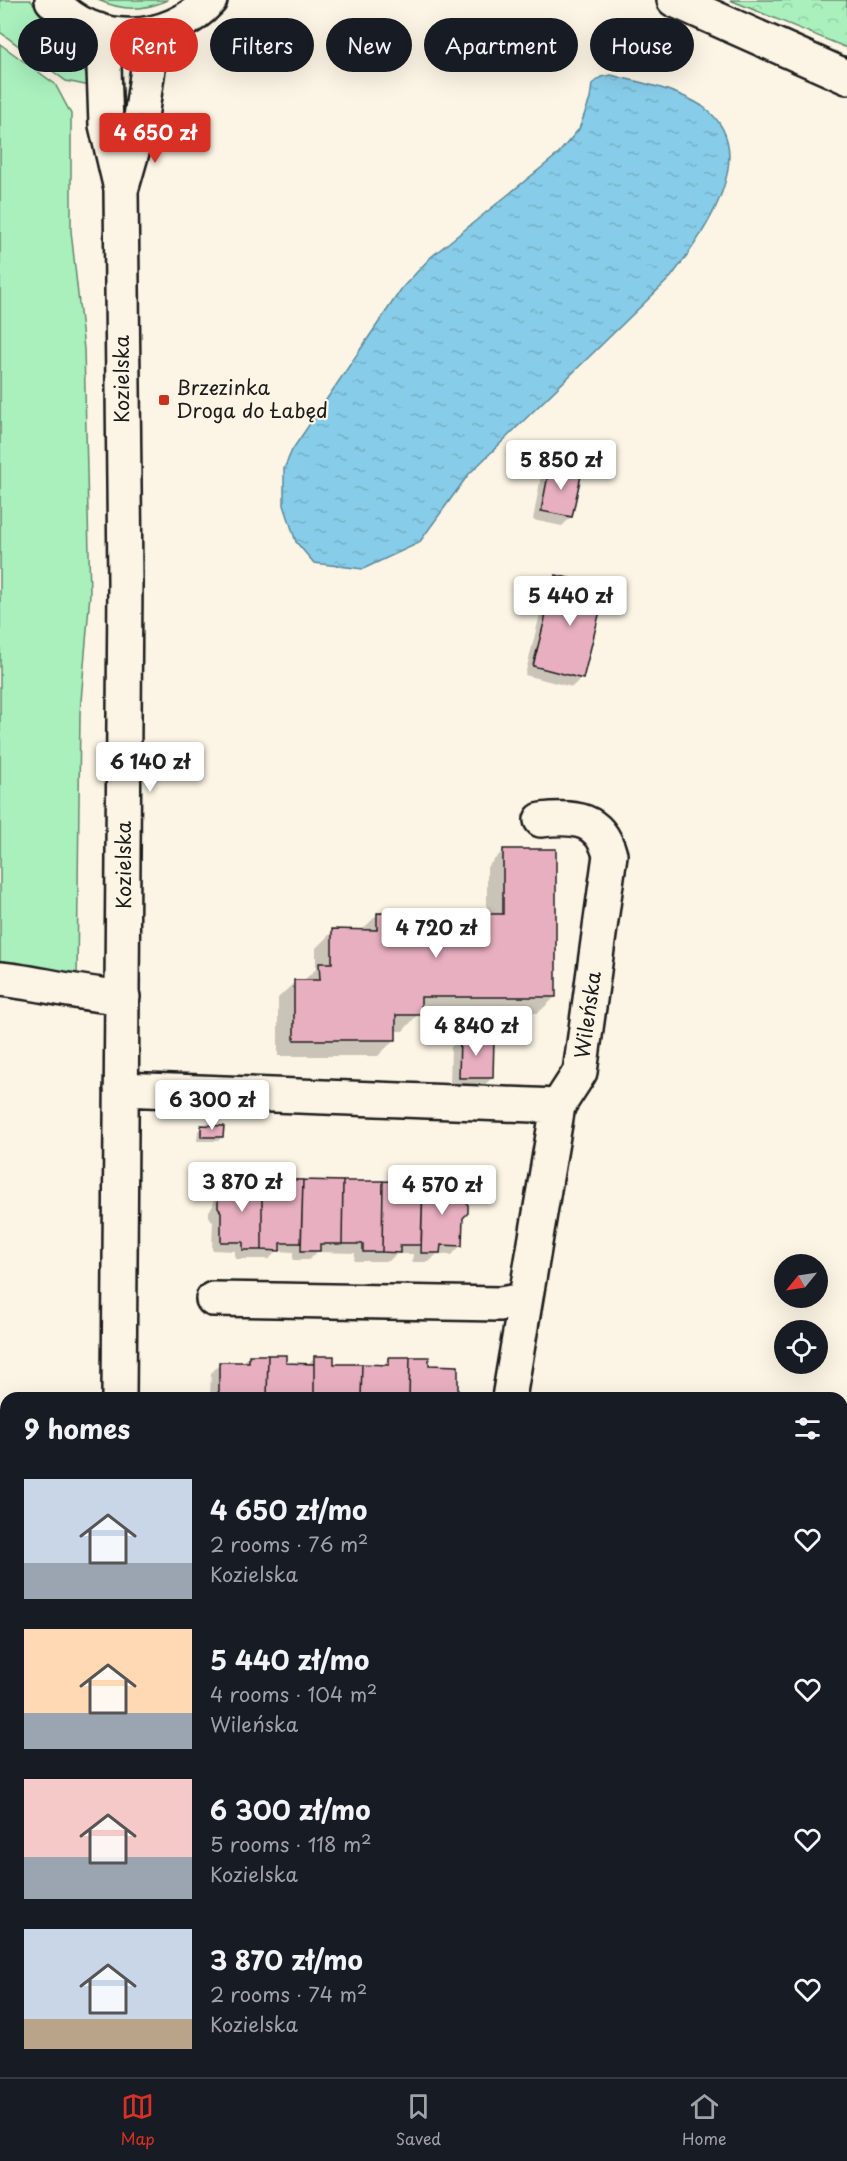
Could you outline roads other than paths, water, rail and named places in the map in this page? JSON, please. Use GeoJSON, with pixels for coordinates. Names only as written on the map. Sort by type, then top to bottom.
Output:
{"type":"FeatureCollection","features":[{"type":"Feature","properties":{"kind":"street"},"geometry":{"type":"LineString","coordinates":[[52,0],[75,18]]}},
{"type":"Feature","properties":{"kind":"street"},"geometry":{"type":"LineString","coordinates":[[189,18],[210,0]]}},
{"type":"Feature","properties":{"kind":"street"},"geometry":{"type":"LineString","coordinates":[[674,0],[847,77]]}},
{"type":"Feature","properties":{"kind":"street"},"geometry":{"type":"LineString","coordinates":[[98,30],[110,33]]}},
{"type":"Feature","properties":{"kind":"street","name":"Kozielska"},"geometry":{"type":"LineString","coordinates":[[98,30],[104,67],[106,125],[121,189],[125,582],[119,1392]]}},
{"type":"Feature","properties":{"kind":"street","name":"Kozielska"},"geometry":{"type":"LineString","coordinates":[[121,189],[140,124],[148,72]]}},
{"type":"Feature","properties":{"kind":"street","name":"Wileńska"},"geometry":{"type":"LineString","coordinates":[[510,1392],[558,1106],[580,1072],[610,855],[600,830],[589,823],[562,819],[541,820]]}},
{"type":"Feature","properties":{"kind":"street"},"geometry":{"type":"LineString","coordinates":[[0,979],[28,981],[89,995],[123,997]]}},
{"type":"Feature","properties":{"kind":"street"},"geometry":{"type":"LineString","coordinates":[[121,1089],[558,1106]]}},
{"type":"Feature","properties":{"kind":"street"},"geometry":{"type":"LineString","coordinates":[[213,1299],[500,1304],[524,1300]]}},
{"type":"Feature","properties":{"kind":"water"},"geometry":{"type":"Polygon","coordinates":[[[611,75],[681,95],[702,106],[720,124],[728,145],[728,168],[722,192],[712,215],[671,277],[468,475],[419,543],[363,569],[314,563],[296,542],[284,505],[284,469],[292,450],[402,288],[431,257],[557,155],[579,129],[590,99],[592,84],[601,77],[611,75]]]}},
{"type":"Feature","properties":{"kind":"place","name":"Brzezinka Droga do Łabęd"},"geometry":{"type":"Point","coordinates":[164,400]}}]}
